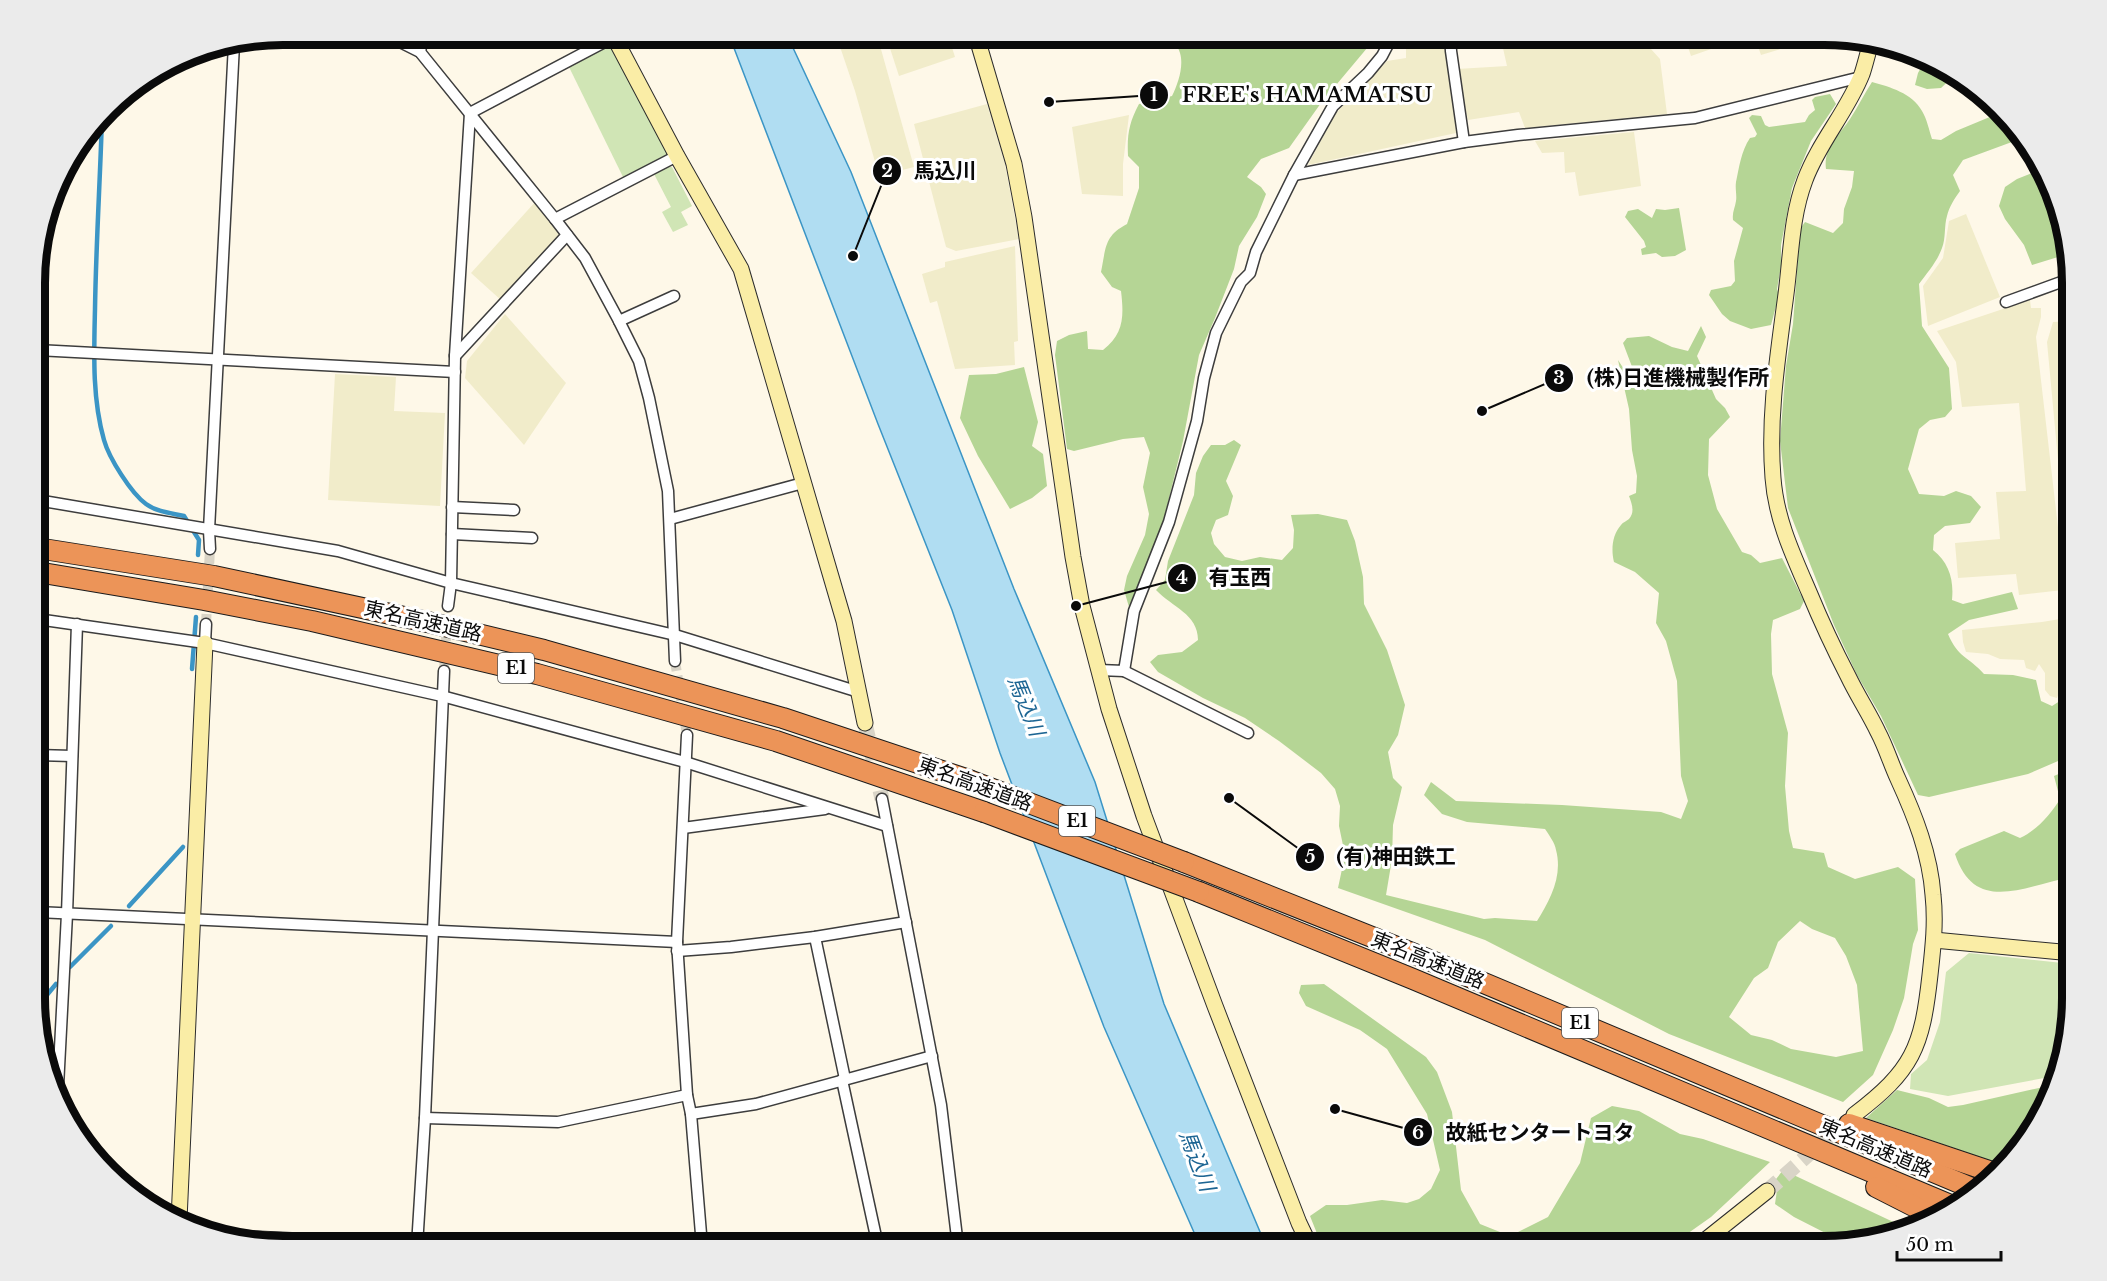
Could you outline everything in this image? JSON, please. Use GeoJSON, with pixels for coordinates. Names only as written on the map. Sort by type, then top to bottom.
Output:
{"type":"FeatureCollection","features":[{"type":"Feature","properties":{"kind":"highway","name":"東名高速道路"},"geometry":{"type":"LineString","coordinates":[[45,549],[226,578],[432,623],[533,647],[783,718],[969,780],[1184,862],[1422,957],[1969,1187]]}},
{"type":"Feature","properties":{"kind":"highway","name":"東名高速道路"},"geometry":{"type":"LineString","coordinates":[[45,573],[312,621],[537,674],[776,741],[984,812],[1199,892],[1413,979],[1945,1203]]}},
{"type":"Feature","properties":{"kind":"highway"},"geometry":{"type":"LineString","coordinates":[[1704,1076],[1988,1170]]}},
{"type":"Feature","properties":{"kind":"highway"},"geometry":{"type":"LineString","coordinates":[[1732,1115],[1926,1212]]}},
{"type":"Feature","properties":{"kind":"street"},"geometry":{"type":"LineString","coordinates":[[407,45],[420,52],[585,258],[620,321],[639,362],[649,398],[668,491],[675,661]]}},
{"type":"Feature","properties":{"kind":"street"},"geometry":{"type":"LineString","coordinates":[[420,52],[421,45]]}},
{"type":"Feature","properties":{"kind":"street"},"geometry":{"type":"LineString","coordinates":[[470,113],[597,45]]}},
{"type":"Feature","properties":{"kind":"street"},"geometry":{"type":"LineString","coordinates":[[619,45],[677,156],[741,269],[844,621],[865,723]]}},
{"type":"Feature","properties":{"kind":"street"},"geometry":{"type":"LineString","coordinates":[[979,45],[1014,164],[1024,217],[1067,523],[1082,606],[1109,709],[1144,816],[1226,1037],[1306,1236]]}},
{"type":"Feature","properties":{"kind":"street"},"geometry":{"type":"LineString","coordinates":[[1124,671],[1134,611],[1169,522],[1197,421],[1215,333],[1241,282],[1250,273],[1256,252],[1294,175],[1333,106],[1368,73],[1388,45]]}},
{"type":"Feature","properties":{"kind":"street"},"geometry":{"type":"LineString","coordinates":[[1450,45],[1464,142]]}},
{"type":"Feature","properties":{"kind":"street"},"geometry":{"type":"LineString","coordinates":[[1854,1115],[1896,1079],[1915,1050],[1925,1016],[1934,940],[1930,873],[1912,810],[1879,732],[1848,677],[1801,574],[1777,514],[1772,448],[1776,375],[1797,204],[1806,176],[1823,141],[1861,77],[1868,50]]}},
{"type":"Feature","properties":{"kind":"street"},"geometry":{"type":"LineString","coordinates":[[210,549],[205,529],[218,359],[234,51]]}},
{"type":"Feature","properties":{"kind":"street"},"geometry":{"type":"LineString","coordinates":[[1294,175],[1464,142],[1695,118],[1861,77]]}},
{"type":"Feature","properties":{"kind":"street"},"geometry":{"type":"LineString","coordinates":[[448,606],[451,583],[454,372],[470,113]]}},
{"type":"Feature","properties":{"kind":"street"},"geometry":{"type":"LineString","coordinates":[[555,219],[677,156]]}},
{"type":"Feature","properties":{"kind":"street"},"geometry":{"type":"LineString","coordinates":[[455,356],[567,235]]}},
{"type":"Feature","properties":{"kind":"street"},"geometry":{"type":"LineString","coordinates":[[2006,302],[2062,282]]}},
{"type":"Feature","properties":{"kind":"street"},"geometry":{"type":"LineString","coordinates":[[620,321],[674,296]]}},
{"type":"Feature","properties":{"kind":"street"},"geometry":{"type":"LineString","coordinates":[[45,351],[454,372]]}},
{"type":"Feature","properties":{"kind":"street"},"geometry":{"type":"LineString","coordinates":[[670,519],[803,483]]}},
{"type":"Feature","properties":{"kind":"street"},"geometry":{"type":"LineString","coordinates":[[45,501],[338,551],[451,583],[675,634],[859,692]]}},
{"type":"Feature","properties":{"kind":"street"},"geometry":{"type":"LineString","coordinates":[[452,507],[514,510]]}},
{"type":"Feature","properties":{"kind":"street"},"geometry":{"type":"LineString","coordinates":[[452,534],[532,538]]}},
{"type":"Feature","properties":{"kind":"street"},"geometry":{"type":"LineString","coordinates":[[45,619],[204,642],[442,696],[685,762],[887,826]]}},
{"type":"Feature","properties":{"kind":"street"},"geometry":{"type":"LineString","coordinates":[[59,1076],[67,914],[77,624]]}},
{"type":"Feature","properties":{"kind":"street"},"geometry":{"type":"LineString","coordinates":[[179,1212],[206,624]]}},
{"type":"Feature","properties":{"kind":"street"},"geometry":{"type":"LineString","coordinates":[[1099,670],[1124,671],[1248,733]]}},
{"type":"Feature","properties":{"kind":"street"},"geometry":{"type":"LineString","coordinates":[[416,1236],[424,1118],[444,671]]}},
{"type":"Feature","properties":{"kind":"street"},"geometry":{"type":"LineString","coordinates":[[687,735],[677,946],[687,1095],[691,1114],[701,1236]]}},
{"type":"Feature","properties":{"kind":"street"},"geometry":{"type":"LineString","coordinates":[[45,755],[72,756]]}},
{"type":"Feature","properties":{"kind":"street"},"geometry":{"type":"LineString","coordinates":[[882,799],[941,1105],[957,1236]]}},
{"type":"Feature","properties":{"kind":"street"},"geometry":{"type":"LineString","coordinates":[[683,828],[830,808]]}},
{"type":"Feature","properties":{"kind":"street"},"geometry":{"type":"LineString","coordinates":[[45,913],[432,930],[677,946],[731,947],[815,937],[906,922]]}},
{"type":"Feature","properties":{"kind":"street"},"geometry":{"type":"LineString","coordinates":[[815,937],[876,1236]]}},
{"type":"Feature","properties":{"kind":"street"},"geometry":{"type":"LineString","coordinates":[[1934,940],[2062,952]]}},
{"type":"Feature","properties":{"kind":"street"},"geometry":{"type":"LineString","coordinates":[[691,1114],[756,1104],[932,1056]]}},
{"type":"Feature","properties":{"kind":"street"},"geometry":{"type":"LineString","coordinates":[[424,1118],[558,1122],[687,1095]]}},
{"type":"Feature","properties":{"kind":"street"},"geometry":{"type":"LineString","coordinates":[[1711,1236],[1767,1191]]}},
{"type":"Feature","properties":{"kind":"shaded area"},"geometry":{"type":"Polygon","coordinates":[[[839,45],[880,45],[914,167],[879,176],[839,45]]]}},
{"type":"Feature","properties":{"kind":"shaded area"},"geometry":{"type":"Polygon","coordinates":[[[889,45],[951,45],[955,57],[899,76],[889,45]]]}},
{"type":"Feature","properties":{"kind":"shaded area"},"geometry":{"type":"Polygon","coordinates":[[[1406,45],[1447,45],[1456,133],[1308,165],[1335,114],[1387,61],[1406,58],[1406,45]]]}},
{"type":"Feature","properties":{"kind":"shaded area"},"geometry":{"type":"Polygon","coordinates":[[[1502,45],[1647,45],[1660,59],[1667,114],[1525,128],[1519,112],[1468,120],[1457,69],[1507,66],[1502,45]]]}},
{"type":"Feature","properties":{"kind":"shaded area"},"geometry":{"type":"Polygon","coordinates":[[[1687,45],[1713,45],[1714,48],[1691,56],[1687,45]]]}},
{"type":"Feature","properties":{"kind":"shaded area"},"geometry":{"type":"Polygon","coordinates":[[[1758,45],[1787,45],[1784,48],[1761,55],[1758,45]]]}},
{"type":"Feature","properties":{"kind":"shaded area"},"geometry":{"type":"Polygon","coordinates":[[[987,104],[1005,164],[1019,239],[956,251],[946,247],[914,124],[987,104]]]}},
{"type":"Feature","properties":{"kind":"shaded area"},"geometry":{"type":"Polygon","coordinates":[[[1129,115],[1123,164],[1123,196],[1082,194],[1072,127],[1129,115]]]}},
{"type":"Feature","properties":{"kind":"shaded area"},"geometry":{"type":"Polygon","coordinates":[[[1634,132],[1641,186],[1579,196],[1575,172],[1565,173],[1564,152],[1542,153],[1535,141],[1634,132]]]}},
{"type":"Feature","properties":{"kind":"shaded area"},"geometry":{"type":"Polygon","coordinates":[[[536,201],[559,235],[502,301],[471,273],[536,201]]]}},
{"type":"Feature","properties":{"kind":"shaded area"},"geometry":{"type":"Polygon","coordinates":[[[1966,214],[2000,297],[1928,326],[1923,286],[1943,258],[1949,221],[1966,214]]]}},
{"type":"Feature","properties":{"kind":"shaded area"},"geometry":{"type":"Polygon","coordinates":[[[1015,246],[1018,341],[1014,342],[1015,365],[955,369],[937,301],[930,303],[922,274],[945,267],[945,262],[1015,246]]]}},
{"type":"Feature","properties":{"kind":"shaded area"},"geometry":{"type":"Polygon","coordinates":[[[2030,300],[2031,308],[2041,308],[2036,337],[2059,536],[2062,536],[2062,590],[2019,595],[2016,574],[1958,578],[1955,543],[2000,539],[1996,492],[2026,491],[2019,403],[1962,407],[1956,362],[1937,331],[2030,300]]]}},
{"type":"Feature","properties":{"kind":"shaded area"},"geometry":{"type":"Polygon","coordinates":[[[505,314],[566,383],[524,445],[465,378],[467,361],[505,314]]]}},
{"type":"Feature","properties":{"kind":"shaded area"},"geometry":{"type":"Polygon","coordinates":[[[2053,322],[2062,322],[2062,503],[2047,342],[2053,322]]]}},
{"type":"Feature","properties":{"kind":"shaded area"},"geometry":{"type":"Polygon","coordinates":[[[335,374],[396,377],[394,411],[445,413],[440,506],[328,500],[335,374]]]}},
{"type":"Feature","properties":{"kind":"shaded area"},"geometry":{"type":"Polygon","coordinates":[[[2062,619],[2062,684],[2057,698],[2050,696],[2045,690],[2045,673],[2039,664],[2035,671],[2026,668],[2024,660],[2000,659],[1988,654],[1966,652],[1962,630],[2062,619]]]}},
{"type":"Feature","properties":{"kind":"green space"},"geometry":{"type":"Polygon","coordinates":[[[1176,45],[1370,45],[1321,103],[1289,148],[1261,159],[1247,177],[1261,187],[1266,194],[1257,217],[1239,246],[1234,269],[1199,355],[1183,441],[1163,523],[1129,607],[1124,590],[1127,576],[1145,535],[1149,514],[1143,487],[1150,453],[1144,437],[1123,439],[1074,451],[1067,449],[1055,355],[1057,341],[1069,335],[1087,331],[1088,349],[1103,350],[1119,331],[1122,316],[1121,291],[1112,287],[1101,272],[1107,244],[1114,233],[1127,224],[1139,188],[1139,167],[1128,156],[1128,135],[1139,104],[1172,96],[1181,69],[1176,45]]]}},
{"type":"Feature","properties":{"kind":"green space"},"geometry":{"type":"Polygon","coordinates":[[[606,47],[612,48],[669,155],[624,179],[569,67],[606,47]]]}},
{"type":"Feature","properties":{"kind":"green space"},"geometry":{"type":"Polygon","coordinates":[[[1922,66],[1949,81],[1941,88],[1927,89],[1915,85],[1922,66]]]}},
{"type":"Feature","properties":{"kind":"green space"},"geometry":{"type":"Polygon","coordinates":[[[1872,82],[1907,95],[1918,105],[1927,121],[1932,139],[1941,140],[1993,116],[2015,141],[1963,160],[1953,175],[1960,191],[1948,213],[1940,253],[1919,284],[1922,326],[1949,368],[1952,409],[1945,417],[1930,420],[1919,429],[1908,469],[1919,494],[1944,496],[1956,491],[1971,496],[1981,507],[1970,523],[1945,526],[1934,535],[1933,550],[1947,566],[1952,585],[1952,600],[1963,604],[2012,592],[2018,609],[1969,620],[1948,634],[1956,648],[1984,674],[2013,675],[2036,680],[2041,701],[2052,706],[2062,700],[2062,759],[2028,774],[1929,797],[1918,795],[1881,716],[1857,675],[1834,625],[1788,508],[1780,441],[1786,366],[1793,324],[1800,229],[1805,222],[1833,233],[1843,223],[1844,209],[1852,187],[1854,171],[1826,169],[1826,161],[1833,142],[1872,82]]]}},
{"type":"Feature","properties":{"kind":"green space"},"geometry":{"type":"Polygon","coordinates":[[[1830,94],[1836,104],[1811,141],[1792,188],[1781,245],[1781,266],[1777,289],[1779,295],[1771,325],[1751,329],[1730,321],[1722,314],[1709,295],[1711,290],[1731,286],[1735,281],[1734,261],[1743,228],[1733,220],[1736,182],[1744,148],[1750,138],[1757,134],[1749,118],[1752,115],[1761,116],[1765,125],[1769,127],[1805,122],[1815,110],[1812,100],[1815,97],[1830,94]]]}},
{"type":"Feature","properties":{"kind":"green space"},"geometry":{"type":"Polygon","coordinates":[[[672,167],[692,206],[681,212],[688,225],[673,232],[662,212],[671,207],[654,174],[672,167]]]}},
{"type":"Feature","properties":{"kind":"green space"},"geometry":{"type":"Polygon","coordinates":[[[2034,172],[2044,192],[2054,222],[2060,252],[2058,257],[2032,265],[2024,245],[2005,219],[1999,206],[2005,187],[2034,172]]]}},
{"type":"Feature","properties":{"kind":"green space"},"geometry":{"type":"Polygon","coordinates":[[[1679,208],[1686,250],[1675,256],[1662,257],[1656,253],[1642,255],[1641,249],[1646,247],[1644,241],[1625,217],[1628,211],[1638,209],[1652,218],[1656,209],[1679,208]]]}},
{"type":"Feature","properties":{"kind":"green space"},"geometry":{"type":"Polygon","coordinates":[[[1701,326],[1706,337],[1697,356],[1716,399],[1730,417],[1709,439],[1708,475],[1717,509],[1742,552],[1751,555],[1760,563],[1782,558],[1804,601],[1800,609],[1773,620],[1771,634],[1772,674],[1788,733],[1785,786],[1793,848],[1824,853],[1828,867],[1855,879],[1898,867],[1915,879],[1918,930],[1913,944],[1904,998],[1873,1075],[1843,1102],[1669,1034],[1485,940],[1338,888],[1345,855],[1339,826],[1340,806],[1335,789],[1321,773],[1279,741],[1245,718],[1203,698],[1158,672],[1150,662],[1158,655],[1182,652],[1198,640],[1197,631],[1189,617],[1156,590],[1165,580],[1168,561],[1194,495],[1196,473],[1203,456],[1211,445],[1225,445],[1234,440],[1241,445],[1226,481],[1233,496],[1228,515],[1216,520],[1211,533],[1214,544],[1225,557],[1242,561],[1260,557],[1282,560],[1293,548],[1294,530],[1291,515],[1318,514],[1347,520],[1355,541],[1363,577],[1364,604],[1387,650],[1405,705],[1398,735],[1388,752],[1393,778],[1402,787],[1393,825],[1392,859],[1386,895],[1484,919],[1537,921],[1551,896],[1558,869],[1555,847],[1545,829],[1467,822],[1442,814],[1424,795],[1431,782],[1456,801],[1661,812],[1681,819],[1688,801],[1681,776],[1677,681],[1666,641],[1656,623],[1659,593],[1635,572],[1614,562],[1613,548],[1618,529],[1632,514],[1629,496],[1636,493],[1637,476],[1632,450],[1629,409],[1618,360],[1627,374],[1634,372],[1623,343],[1627,338],[1649,336],[1672,347],[1688,351],[1701,326]],[[1800,921],[1778,942],[1768,968],[1754,978],[1729,1017],[1751,1035],[1772,1040],[1791,1049],[1836,1057],[1863,1051],[1857,985],[1846,956],[1835,938],[1812,929],[1800,921]]]}},
{"type":"Feature","properties":{"kind":"green space"},"geometry":{"type":"Polygon","coordinates":[[[1024,367],[1038,422],[1032,446],[1043,454],[1047,486],[1032,498],[1010,509],[978,456],[960,418],[969,375],[996,374],[1024,367]]]}},
{"type":"Feature","properties":{"kind":"green space"},"geometry":{"type":"Polygon","coordinates":[[[2062,772],[2062,880],[2004,892],[1989,891],[1975,885],[1964,873],[1955,854],[1960,849],[2004,831],[2020,838],[2032,831],[2048,816],[2060,799],[2054,776],[2062,772]]]}},
{"type":"Feature","properties":{"kind":"green space"},"geometry":{"type":"Polygon","coordinates":[[[1969,953],[2062,963],[2060,1029],[2048,1077],[1948,1096],[1910,1089],[1911,1074],[1927,1060],[1940,1022],[1946,972],[1969,953]]]}},
{"type":"Feature","properties":{"kind":"green space"},"geometry":{"type":"Polygon","coordinates":[[[1324,984],[1426,1057],[1437,1072],[1452,1112],[1461,1190],[1480,1224],[1510,1236],[1318,1236],[1310,1216],[1326,1205],[1347,1205],[1382,1200],[1407,1203],[1419,1199],[1431,1189],[1440,1170],[1427,1114],[1387,1049],[1360,1030],[1306,1006],[1299,993],[1301,985],[1324,984]]]}},
{"type":"Feature","properties":{"kind":"green space"},"geometry":{"type":"Polygon","coordinates":[[[2045,1087],[2030,1117],[2013,1143],[1996,1162],[1866,1118],[1897,1090],[1929,1098],[1948,1107],[2045,1087]]]}},
{"type":"Feature","properties":{"kind":"green space"},"geometry":{"type":"Polygon","coordinates":[[[1612,1106],[1639,1111],[1680,1134],[1703,1139],[1770,1162],[1711,1217],[1684,1236],[1510,1236],[1548,1217],[1580,1163],[1591,1118],[1612,1106]]]}},
{"type":"Feature","properties":{"kind":"green space"},"geometry":{"type":"Polygon","coordinates":[[[1783,1170],[1897,1224],[1855,1234],[1830,1236],[1794,1217],[1775,1204],[1777,1190],[1773,1183],[1783,1170]]]}},
{"type":"Feature","properties":{"kind":"water"},"geometry":{"type":"Polygon","coordinates":[[[733,45],[792,45],[851,172],[1014,589],[1095,782],[1164,1004],[1262,1236],[1196,1236],[1104,1027],[1000,753],[952,610],[733,45]]]}},
{"type":"Feature","properties":{"kind":"waterway"},"geometry":{"type":"LineString","coordinates":[[102,129],[94,342],[97,408],[100,424],[107,447],[127,484],[150,507],[184,516],[199,540],[198,555]]}},
{"type":"Feature","properties":{"kind":"waterway"},"geometry":{"type":"LineString","coordinates":[[192,669],[196,617]]}},
{"type":"Feature","properties":{"kind":"waterway"},"geometry":{"type":"LineString","coordinates":[[129,906],[183,847]]}},
{"type":"Feature","properties":{"kind":"waterway"},"geometry":{"type":"LineString","coordinates":[[70,967],[111,926]]}},
{"type":"Feature","properties":{"kind":"waterway"},"geometry":{"type":"LineString","coordinates":[[45,997],[56,984]]}},
{"type":"Feature","properties":{"kind":"tunnel"},"geometry":{"type":"LineString","coordinates":[[206,624],[210,549]]}},
{"type":"Feature","properties":{"kind":"tunnel"},"geometry":{"type":"LineString","coordinates":[[444,671],[448,606]]}},
{"type":"Feature","properties":{"kind":"tunnel"},"geometry":{"type":"LineString","coordinates":[[675,661],[687,735]]}},
{"type":"Feature","properties":{"kind":"tunnel"},"geometry":{"type":"LineString","coordinates":[[865,723],[882,799]]}},
{"type":"Feature","properties":{"kind":"tunnel"},"geometry":{"type":"LineString","coordinates":[[1767,1191],[1842,1125]]}},
{"type":"Feature","properties":{"kind":"place","name":"FREE's HAMAMATSU"},"geometry":{"type":"Point","coordinates":[1049,102]}},
{"type":"Feature","properties":{"kind":"place","name":"馬込川"},"geometry":{"type":"Point","coordinates":[853,256]}},
{"type":"Feature","properties":{"kind":"place","name":"(株)日進機械製作所"},"geometry":{"type":"Point","coordinates":[1482,411]}},
{"type":"Feature","properties":{"kind":"place","name":"有玉西"},"geometry":{"type":"Point","coordinates":[1076,606]}},
{"type":"Feature","properties":{"kind":"place","name":"(有)神田鉄工"},"geometry":{"type":"Point","coordinates":[1229,798]}},
{"type":"Feature","properties":{"kind":"place","name":"故紙センタートヨタ"},"geometry":{"type":"Point","coordinates":[1335,1109]}}]}
